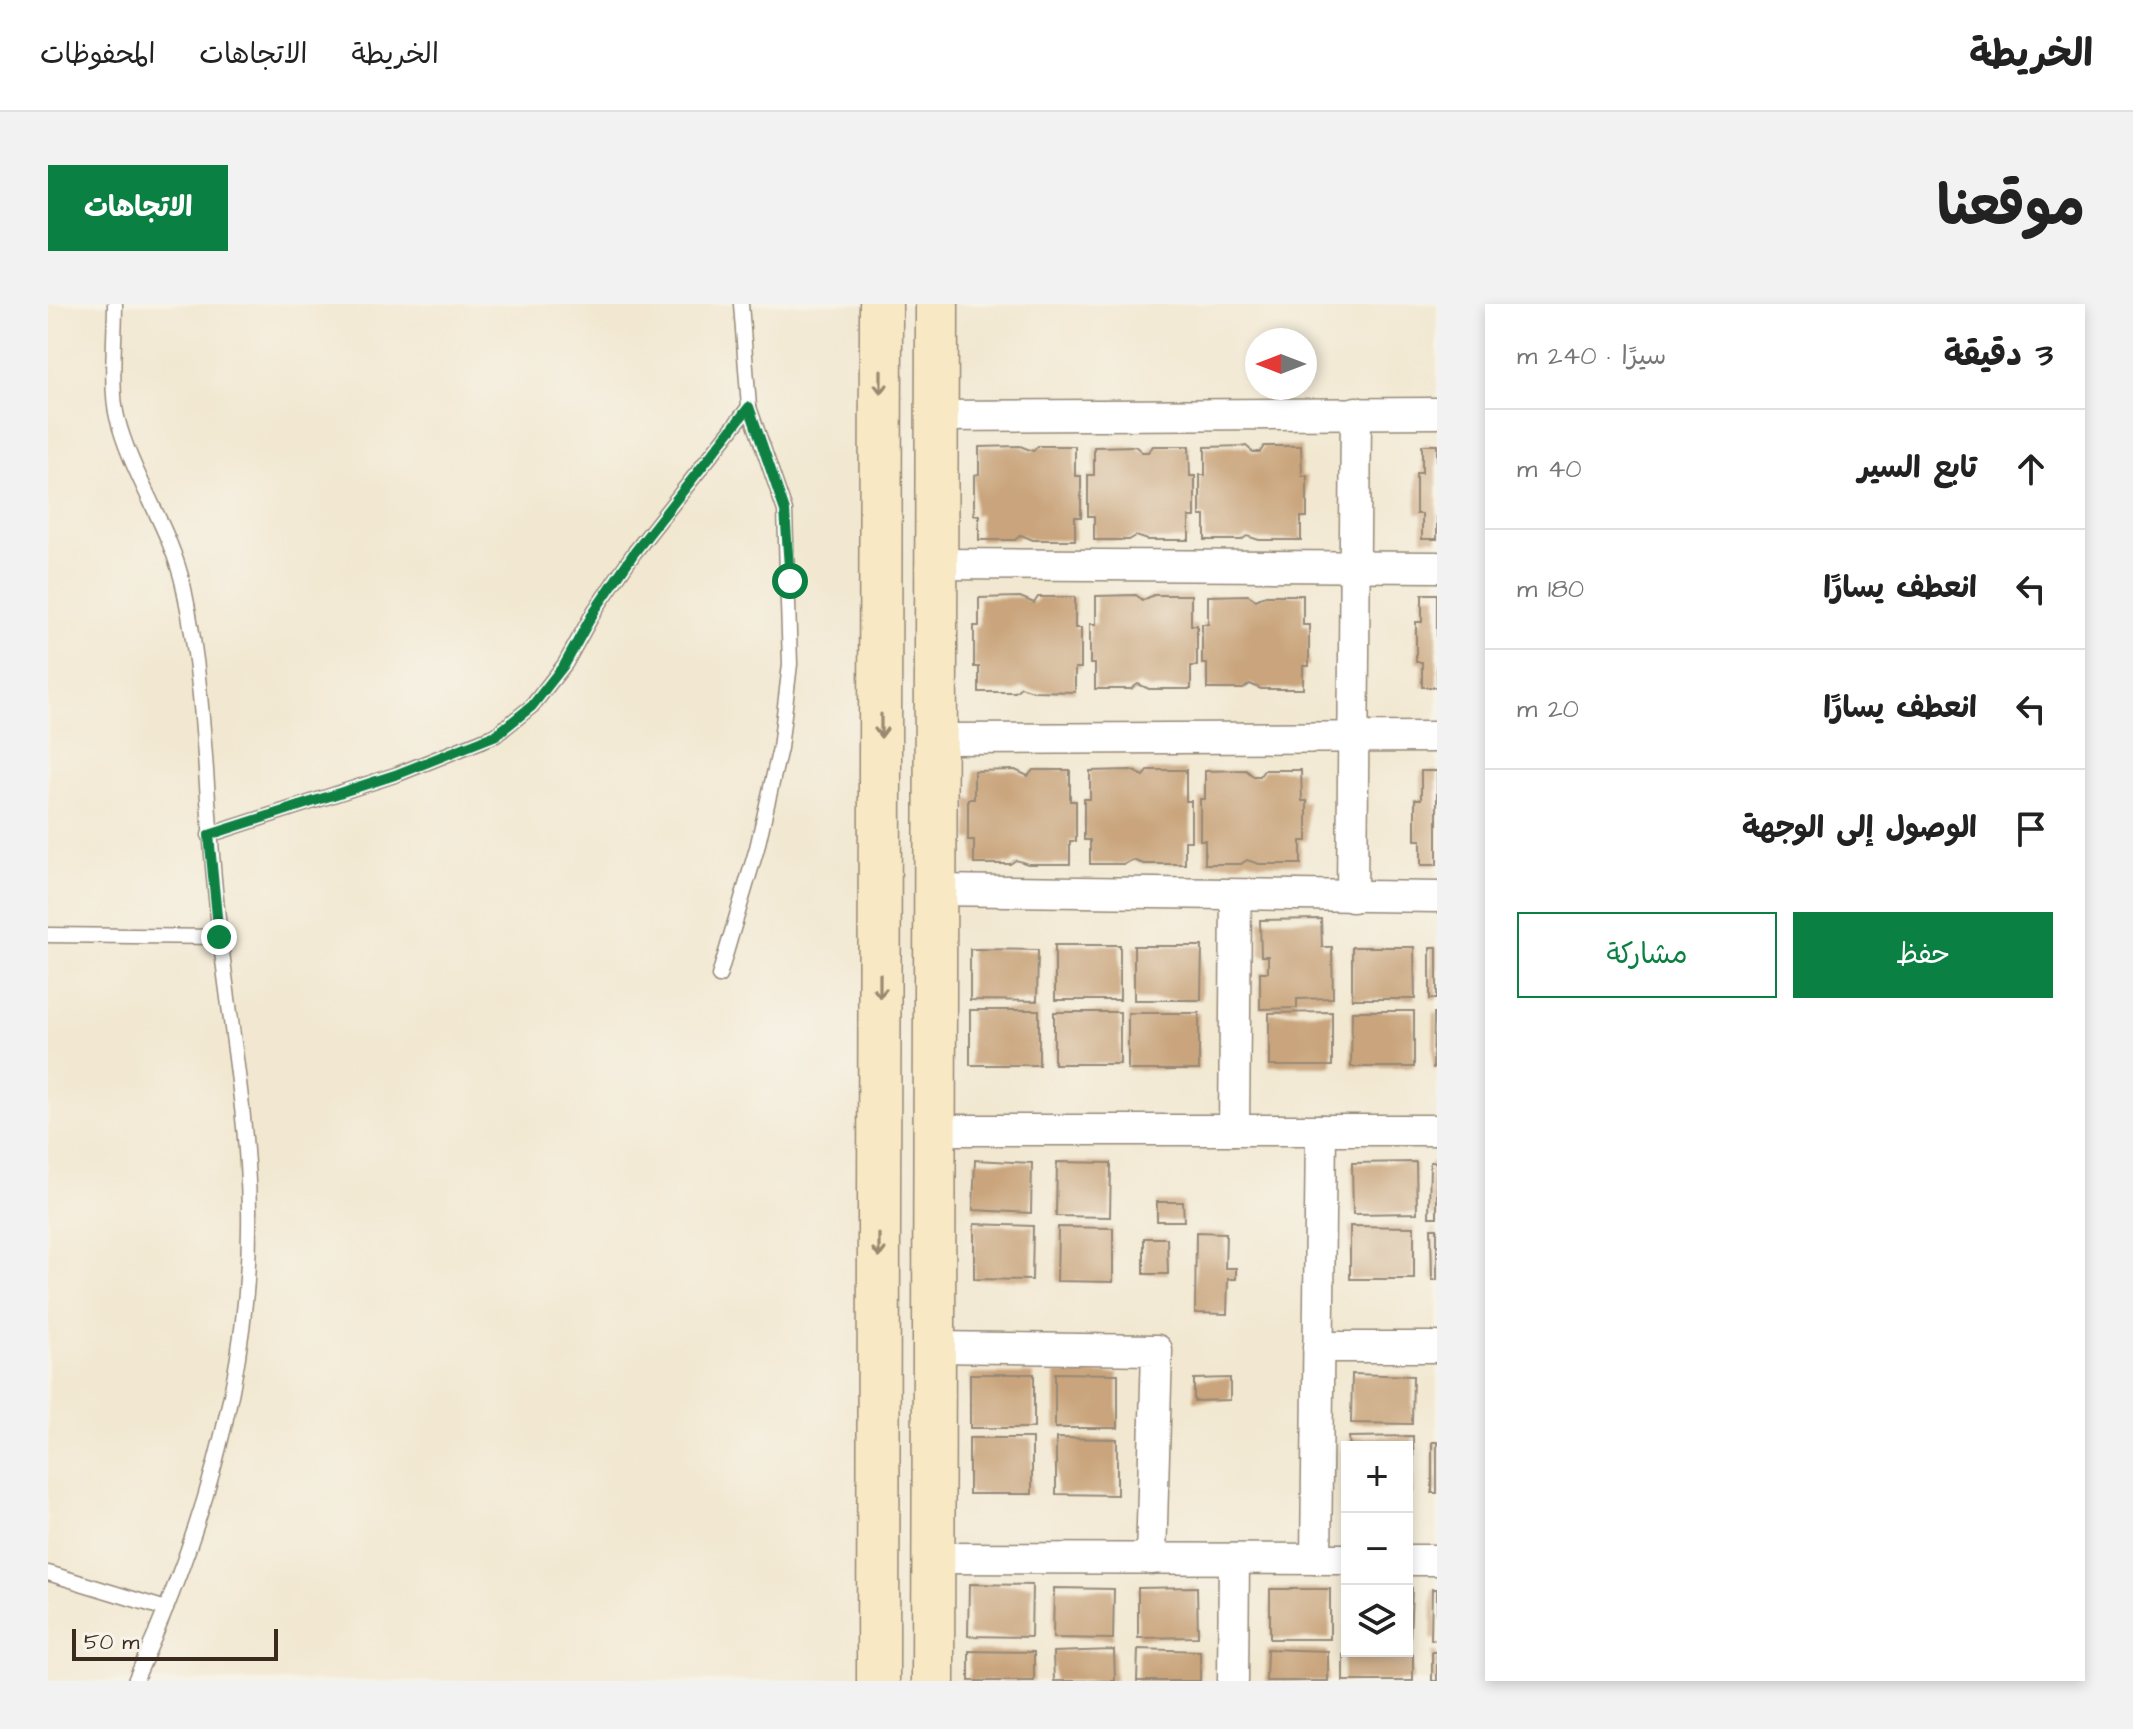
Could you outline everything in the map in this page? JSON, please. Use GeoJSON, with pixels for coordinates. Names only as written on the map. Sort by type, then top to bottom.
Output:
{"type":"FeatureCollection","features":[{"type":"Feature","properties":{"kind":"street"},"geometry":{"type":"LineString","coordinates":[[878,1681],[881,304]]}},
{"type":"Feature","properties":{"kind":"street"},"geometry":{"type":"LineString","coordinates":[[933,1681],[937,304]]}},
{"type":"Feature","properties":{"kind":"street"},"geometry":{"type":"LineString","coordinates":[[1352,897],[1356,412]]}},
{"type":"Feature","properties":{"kind":"street"},"geometry":{"type":"LineString","coordinates":[[936,416],[1437,413]]}},
{"type":"Feature","properties":{"kind":"street"},"geometry":{"type":"LineString","coordinates":[[936,564],[1437,567]]}},
{"type":"Feature","properties":{"kind":"street"},"geometry":{"type":"LineString","coordinates":[[881,665],[936,665]]}},
{"type":"Feature","properties":{"kind":"street"},"geometry":{"type":"LineString","coordinates":[[935,739],[1437,737]]}},
{"type":"Feature","properties":{"kind":"street"},"geometry":{"type":"LineString","coordinates":[[935,890],[1236,897],[1437,897]]}},
{"type":"Feature","properties":{"kind":"street"},"geometry":{"type":"LineString","coordinates":[[1234,1130],[1236,897]]}},
{"type":"Feature","properties":{"kind":"street"},"geometry":{"type":"LineString","coordinates":[[934,1130],[1437,1130]]}},
{"type":"Feature","properties":{"kind":"street"},"geometry":{"type":"LineString","coordinates":[[1316,1559],[1321,1130]]}},
{"type":"Feature","properties":{"kind":"street"},"geometry":{"type":"LineString","coordinates":[[934,1347],[1157,1350],[1151,1559]]}},
{"type":"Feature","properties":{"kind":"street"},"geometry":{"type":"LineString","coordinates":[[1318,1347],[1437,1347]]}},
{"type":"Feature","properties":{"kind":"street"},"geometry":{"type":"LineString","coordinates":[[879,1398],[934,1399]]}},
{"type":"Feature","properties":{"kind":"street"},"geometry":{"type":"LineString","coordinates":[[933,1558],[1341,1559]]}},
{"type":"Feature","properties":{"kind":"street"},"geometry":{"type":"LineString","coordinates":[[1233,1681],[1234,1559]]}},
{"type":"Feature","properties":{"kind":"street"},"geometry":{"type":"LineString","coordinates":[[1413,1560],[1437,1560]]}},
{"type":"Feature","properties":{"kind":"lane"},"geometry":{"type":"LineString","coordinates":[[115,304],[117,416],[184,587],[203,726],[209,835],[219,937],[238,1066],[249,1211],[242,1323],[221,1451],[166,1609],[135,1681]]}},
{"type":"Feature","properties":{"kind":"lane"},"geometry":{"type":"LineString","coordinates":[[719,976],[757,848],[780,748],[790,664],[785,511],[749,407],[741,304]]}},
{"type":"Feature","properties":{"kind":"lane"},"geometry":{"type":"LineString","coordinates":[[209,835],[454,754],[496,735],[508,726],[532,706],[565,664],[595,610],[634,553],[749,407]]}},
{"type":"Feature","properties":{"kind":"lane"},"geometry":{"type":"LineString","coordinates":[[48,935],[219,937]]}},
{"type":"Feature","properties":{"kind":"lane"},"geometry":{"type":"LineString","coordinates":[[48,1573],[166,1609]]}},
{"type":"Feature","properties":{"kind":"building"},"geometry":{"type":"Polygon","coordinates":[[[1422,445],[1437,445],[1437,539],[1422,539],[1422,514],[1416,514],[1416,473],[1422,473],[1422,445]]]}},
{"type":"Feature","properties":{"kind":"building"},"geometry":{"type":"Polygon","coordinates":[[[1020,446],[1033,451],[1038,446],[1075,446],[1075,476],[1081,476],[1081,517],[1075,517],[1075,540],[1033,540],[1021,535],[1015,540],[979,540],[979,515],[974,515],[974,475],[979,474],[979,447],[1020,446]]]}},
{"type":"Feature","properties":{"kind":"building"},"geometry":{"type":"Polygon","coordinates":[[[1135,446],[1142,452],[1148,452],[1153,446],[1189,446],[1190,476],[1195,476],[1195,517],[1189,517],[1189,540],[1148,540],[1136,536],[1129,540],[1094,540],[1094,516],[1088,516],[1088,475],[1094,475],[1094,447],[1135,446]]]}},
{"type":"Feature","properties":{"kind":"building"},"geometry":{"type":"Polygon","coordinates":[[[1246,446],[1253,452],[1260,452],[1264,446],[1301,446],[1302,476],[1307,476],[1307,517],[1301,517],[1301,540],[1259,540],[1247,536],[1241,540],[1205,540],[1205,516],[1200,516],[1200,475],[1205,475],[1205,447],[1246,446]]]}},
{"type":"Feature","properties":{"kind":"building"},"geometry":{"type":"Polygon","coordinates":[[[1422,594],[1437,594],[1437,687],[1422,687],[1422,662],[1416,662],[1416,622],[1422,622],[1422,594]]]}},
{"type":"Feature","properties":{"kind":"building"},"geometry":{"type":"Polygon","coordinates":[[[1136,595],[1143,600],[1154,595],[1191,595],[1191,625],[1197,625],[1197,666],[1191,666],[1191,689],[1149,689],[1138,684],[1131,689],[1095,689],[1095,664],[1090,664],[1090,624],[1096,624],[1096,596],[1136,595]]]}},
{"type":"Feature","properties":{"kind":"building"},"geometry":{"type":"Polygon","coordinates":[[[1248,595],[1256,600],[1266,595],[1303,595],[1303,625],[1309,625],[1309,666],[1303,666],[1303,689],[1261,689],[1250,684],[1243,689],[1207,689],[1207,664],[1202,664],[1202,624],[1208,624],[1208,596],[1248,595]]]}},
{"type":"Feature","properties":{"kind":"building"},"geometry":{"type":"Polygon","coordinates":[[[1020,597],[1034,603],[1038,597],[1075,597],[1075,628],[1081,628],[1081,668],[1075,668],[1075,692],[1033,691],[1021,687],[1015,692],[979,692],[979,667],[974,667],[974,626],[979,626],[979,598],[1020,597]]]}},
{"type":"Feature","properties":{"kind":"building"},"geometry":{"type":"Polygon","coordinates":[[[1015,770],[1028,776],[1033,770],[1070,770],[1070,801],[1076,801],[1076,841],[1070,841],[1070,864],[1028,864],[1016,860],[1010,864],[974,864],[974,840],[968,840],[968,799],[974,799],[974,771],[1015,770]]]}},
{"type":"Feature","properties":{"kind":"building"},"geometry":{"type":"Polygon","coordinates":[[[1131,770],[1144,776],[1149,770],[1186,770],[1186,801],[1191,801],[1191,841],[1185,841],[1185,864],[1144,864],[1132,860],[1125,864],[1090,864],[1090,840],[1084,840],[1084,799],[1090,799],[1090,771],[1131,770]]]}},
{"type":"Feature","properties":{"kind":"building"},"geometry":{"type":"Polygon","coordinates":[[[1246,770],[1253,776],[1260,776],[1264,770],[1301,770],[1302,801],[1307,801],[1307,841],[1301,841],[1301,864],[1259,864],[1247,860],[1241,864],[1205,864],[1205,840],[1200,840],[1200,799],[1205,799],[1205,771],[1246,770]]]}},
{"type":"Feature","properties":{"kind":"building"},"geometry":{"type":"Polygon","coordinates":[[[1421,771],[1437,771],[1437,865],[1421,865],[1421,840],[1415,840],[1415,799],[1421,799],[1421,771]]]}},
{"type":"Feature","properties":{"kind":"building"},"geometry":{"type":"Polygon","coordinates":[[[1321,919],[1322,947],[1332,947],[1333,998],[1297,999],[1297,1008],[1260,1009],[1260,972],[1268,972],[1268,956],[1261,956],[1260,920],[1321,919]]]}},
{"type":"Feature","properties":{"kind":"building"},"geometry":{"type":"Polygon","coordinates":[[[1055,945],[1120,945],[1120,1000],[1055,1000],[1055,945]]]}},
{"type":"Feature","properties":{"kind":"building"},"geometry":{"type":"Polygon","coordinates":[[[1134,946],[1202,946],[1201,1000],[1134,1000],[1134,946]]]}},
{"type":"Feature","properties":{"kind":"building"},"geometry":{"type":"Polygon","coordinates":[[[1352,947],[1414,947],[1415,999],[1352,999],[1352,947]]]}},
{"type":"Feature","properties":{"kind":"building"},"geometry":{"type":"Polygon","coordinates":[[[1430,947],[1437,947],[1437,999],[1430,999],[1430,947]]]}},
{"type":"Feature","properties":{"kind":"building"},"geometry":{"type":"Polygon","coordinates":[[[970,949],[1038,950],[1037,1001],[970,1000],[970,949]]]}},
{"type":"Feature","properties":{"kind":"building"},"geometry":{"type":"Polygon","coordinates":[[[970,1010],[1039,1010],[1039,1065],[970,1065],[970,1010]]]}},
{"type":"Feature","properties":{"kind":"building"},"geometry":{"type":"Polygon","coordinates":[[[1352,1011],[1414,1011],[1414,1067],[1351,1067],[1352,1011]]]}},
{"type":"Feature","properties":{"kind":"building"},"geometry":{"type":"Polygon","coordinates":[[[1054,1012],[1120,1012],[1120,1064],[1054,1064],[1054,1012]]]}},
{"type":"Feature","properties":{"kind":"building"},"geometry":{"type":"Polygon","coordinates":[[[1332,1012],[1332,1066],[1269,1066],[1269,1013],[1332,1012]]]}},
{"type":"Feature","properties":{"kind":"building"},"geometry":{"type":"Polygon","coordinates":[[[1128,1013],[1199,1013],[1199,1070],[1128,1070],[1128,1013]]]}},
{"type":"Feature","properties":{"kind":"building"},"geometry":{"type":"Polygon","coordinates":[[[1434,1013],[1437,1013],[1437,1068],[1433,1068],[1434,1013]]]}},
{"type":"Feature","properties":{"kind":"building"},"geometry":{"type":"Polygon","coordinates":[[[975,1160],[1032,1163],[1031,1213],[973,1210],[975,1160]]]}},
{"type":"Feature","properties":{"kind":"building"},"geometry":{"type":"Polygon","coordinates":[[[1057,1162],[1111,1163],[1110,1217],[1056,1216],[1057,1162]]]}},
{"type":"Feature","properties":{"kind":"building"},"geometry":{"type":"Polygon","coordinates":[[[1416,1162],[1417,1213],[1353,1214],[1352,1163],[1416,1162]]]}},
{"type":"Feature","properties":{"kind":"building"},"geometry":{"type":"Polygon","coordinates":[[[1430,1162],[1437,1162],[1437,1217],[1429,1217],[1430,1162]]]}},
{"type":"Feature","properties":{"kind":"building"},"geometry":{"type":"Polygon","coordinates":[[[1157,1202],[1183,1202],[1184,1221],[1157,1221],[1157,1202]]]}},
{"type":"Feature","properties":{"kind":"building"},"geometry":{"type":"Polygon","coordinates":[[[974,1224],[1033,1226],[1032,1280],[974,1279],[974,1224]]]}},
{"type":"Feature","properties":{"kind":"building"},"geometry":{"type":"Polygon","coordinates":[[[1350,1226],[1414,1227],[1414,1279],[1350,1279],[1350,1226]]]}},
{"type":"Feature","properties":{"kind":"building"},"geometry":{"type":"Polygon","coordinates":[[[1058,1227],[1113,1228],[1113,1282],[1057,1281],[1058,1227]]]}},
{"type":"Feature","properties":{"kind":"building"},"geometry":{"type":"Polygon","coordinates":[[[1431,1228],[1437,1228],[1437,1280],[1432,1280],[1431,1228]]]}},
{"type":"Feature","properties":{"kind":"building"},"geometry":{"type":"Polygon","coordinates":[[[1196,1232],[1226,1233],[1225,1268],[1236,1268],[1236,1279],[1228,1279],[1227,1314],[1195,1313],[1196,1232]]]}},
{"type":"Feature","properties":{"kind":"building"},"geometry":{"type":"Polygon","coordinates":[[[1144,1238],[1167,1238],[1168,1274],[1144,1274],[1144,1238]]]}},
{"type":"Feature","properties":{"kind":"building"},"geometry":{"type":"Polygon","coordinates":[[[1055,1373],[1118,1374],[1118,1428],[1055,1428],[1055,1373]]]}},
{"type":"Feature","properties":{"kind":"building"},"geometry":{"type":"Polygon","coordinates":[[[970,1374],[1034,1374],[1034,1428],[970,1428],[970,1374]]]}},
{"type":"Feature","properties":{"kind":"building"},"geometry":{"type":"Polygon","coordinates":[[[1352,1374],[1413,1376],[1412,1424],[1351,1423],[1352,1374]]]}},
{"type":"Feature","properties":{"kind":"building"},"geometry":{"type":"Polygon","coordinates":[[[1230,1378],[1230,1400],[1194,1401],[1194,1379],[1230,1378]]]}},
{"type":"Feature","properties":{"kind":"building"},"geometry":{"type":"Polygon","coordinates":[[[1413,1436],[1414,1491],[1413,1441],[1349,1441],[1349,1437],[1413,1436]]]}},
{"type":"Feature","properties":{"kind":"building"},"geometry":{"type":"Polygon","coordinates":[[[969,1438],[1032,1438],[1032,1494],[969,1494],[969,1438]]]}},
{"type":"Feature","properties":{"kind":"building"},"geometry":{"type":"Polygon","coordinates":[[[1056,1438],[1117,1439],[1117,1495],[1056,1494],[1056,1438]]]}},
{"type":"Feature","properties":{"kind":"building"},"geometry":{"type":"Polygon","coordinates":[[[1432,1442],[1437,1442],[1437,1493],[1432,1493],[1432,1442]]]}},
{"type":"Feature","properties":{"kind":"building"},"geometry":{"type":"Polygon","coordinates":[[[969,1584],[1032,1585],[1031,1637],[968,1636],[969,1584]]]}},
{"type":"Feature","properties":{"kind":"building"},"geometry":{"type":"Polygon","coordinates":[[[1197,1587],[1198,1637],[1138,1638],[1138,1588],[1197,1587]]]}},
{"type":"Feature","properties":{"kind":"building"},"geometry":{"type":"Polygon","coordinates":[[[1054,1588],[1114,1589],[1113,1639],[1053,1638],[1054,1588]]]}},
{"type":"Feature","properties":{"kind":"building"},"geometry":{"type":"Polygon","coordinates":[[[1270,1589],[1330,1589],[1330,1639],[1270,1639],[1270,1589]]]}},
{"type":"Feature","properties":{"kind":"building"},"geometry":{"type":"Polygon","coordinates":[[[1432,1589],[1437,1589],[1437,1640],[1431,1639],[1432,1589]]]}},
{"type":"Feature","properties":{"kind":"building"},"geometry":{"type":"Polygon","coordinates":[[[1138,1649],[1200,1651],[1200,1681],[1137,1681],[1138,1649]]]}},
{"type":"Feature","properties":{"kind":"building"},"geometry":{"type":"Polygon","coordinates":[[[1267,1649],[1328,1651],[1328,1681],[1266,1681],[1267,1649]]]}},
{"type":"Feature","properties":{"kind":"building"},"geometry":{"type":"Polygon","coordinates":[[[1114,1650],[1115,1681],[1054,1681],[1053,1652],[1114,1650]]]}},
{"type":"Feature","properties":{"kind":"building"},"geometry":{"type":"Polygon","coordinates":[[[969,1651],[1034,1652],[1034,1681],[969,1681],[969,1651]]]}},
{"type":"Feature","properties":{"kind":"building"},"geometry":{"type":"Polygon","coordinates":[[[1432,1652],[1437,1652],[1437,1681],[1432,1681],[1432,1652]]]}},
{"type":"Feature","properties":{"kind":"building"},"geometry":{"type":"Polygon","coordinates":[[[1343,1657],[1413,1657],[1413,1681],[1343,1681],[1343,1657]]]}},
{"type":"Feature","properties":{"kind":"route"},"geometry":{"type":"LineString","coordinates":[[219,937],[209,835],[398,774],[496,735],[532,706],[565,664],[595,610],[634,553],[749,407],[785,511],[790,581]]}}]}
